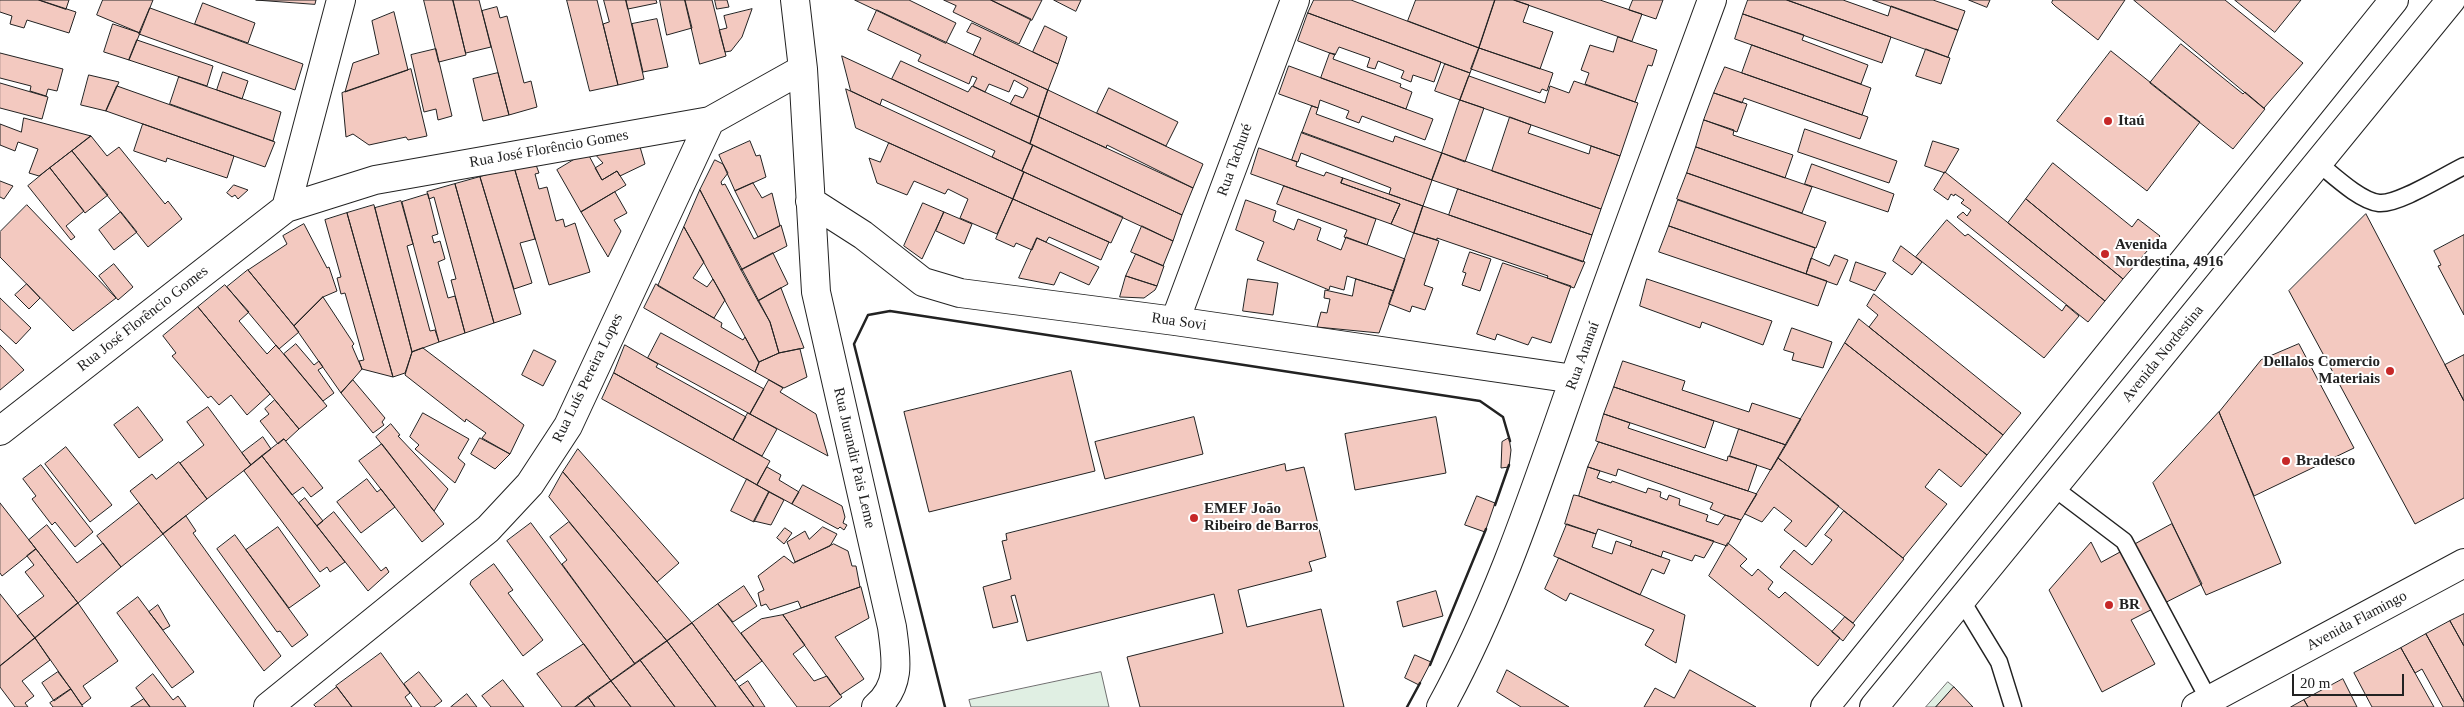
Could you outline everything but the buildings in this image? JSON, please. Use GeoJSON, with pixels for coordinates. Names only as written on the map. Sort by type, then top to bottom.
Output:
{"type":"FeatureCollection","features":[{"type":"Feature","properties":{"kind":"street"},"geometry":{"type":"LineString","coordinates":[[286,208],[341,0]]}},
{"type":"Feature","properties":{"kind":"street","name":"Rua Tachuré"},"geometry":{"type":"LineString","coordinates":[[1175,321],[1295,0]]}},
{"type":"Feature","properties":{"kind":"street","name":"Rua Ananaí"},"geometry":{"type":"LineString","coordinates":[[1441,707],[1470,654],[1523,527],[1574,379],[1712,0]]}},
{"type":"Feature","properties":{"kind":"street"},"geometry":{"type":"LineString","coordinates":[[1825,707],[2394,0]]}},
{"type":"Feature","properties":{"kind":"street","name":"Avenida Nordestina"},"geometry":{"type":"LineString","coordinates":[[1874,707],[2451,0]]}},
{"type":"Feature","properties":{"kind":"street","name":"Rua Jurandir Pais Leme"},"geometry":{"type":"LineString","coordinates":[[798,3],[804,69],[816,292],[892,627],[897,667],[888,693],[876,707]]}},
{"type":"Feature","properties":{"kind":"street","name":"Rua José Florêncio Gomes"},"geometry":{"type":"LineString","coordinates":[[0,431],[286,208],[374,180],[710,121],[804,69]]}},
{"type":"Feature","properties":{"kind":"street","name":"Rua Luís Pereira Lopes"},"geometry":{"type":"LineString","coordinates":[[268,707],[488,529],[530,484],[568,426],[710,121]]}},
{"type":"Feature","properties":{"kind":"street","name":"Rua Sovi"},"geometry":{"type":"LineString","coordinates":[[810,202],[863,234],[923,282],[960,293],[1175,321],[1574,379]]}},
{"type":"Feature","properties":{"kind":"street","name":"Avenida Flamingo"},"geometry":{"type":"LineString","coordinates":[[2203,703],[2464,563]]}},
{"type":"Feature","properties":{"kind":"lane"},"geometry":{"type":"LineString","coordinates":[[2318,163],[2363,197],[2378,203],[2392,202],[2464,166]]}},
{"type":"Feature","properties":{"kind":"lane"},"geometry":{"type":"LineString","coordinates":[[2054,488],[2124,542],[2203,703]]}},
{"type":"Feature","properties":{"kind":"lane"},"geometry":{"type":"LineString","coordinates":[[1962,600],[1999,662],[2013,707]]}},
{"type":"Feature","properties":{"kind":"green space"},"geometry":{"type":"Polygon","coordinates":[[[1101,672],[1109,707],[971,707],[969,700],[1101,672]]]}},
{"type":"Feature","properties":{"kind":"green space"},"geometry":{"type":"Polygon","coordinates":[[[1948,682],[1954,687],[1936,707],[1926,707],[1948,682]]]}},
{"type":"Feature","properties":{"kind":"wall"},"geometry":{"type":"LineString","coordinates":[[945,707],[854,344],[868,315],[890,311],[1480,401],[1503,417],[1510,441]]}},
{"type":"Feature","properties":{"kind":"wall"},"geometry":{"type":"LineString","coordinates":[[1495,505],[1509,465]]}},
{"type":"Feature","properties":{"kind":"wall"},"geometry":{"type":"LineString","coordinates":[[1430,665],[1486,529]]}},
{"type":"Feature","properties":{"kind":"wall"},"geometry":{"type":"LineString","coordinates":[[1407,707],[1420,683]]}},
{"type":"Feature","properties":{"kind":"place","name":"Itaú"},"geometry":{"type":"Point","coordinates":[2108,121]}},
{"type":"Feature","properties":{"kind":"place","name":"Avenida Nordestina, 4916"},"geometry":{"type":"Point","coordinates":[2105,254]}},
{"type":"Feature","properties":{"kind":"place","name":"Dellalos Comercio Materiais"},"geometry":{"type":"Point","coordinates":[2390,371]}},
{"type":"Feature","properties":{"kind":"place","name":"Bradesco"},"geometry":{"type":"Point","coordinates":[2286,461]}},
{"type":"Feature","properties":{"kind":"place","name":"EMEF João Ribeiro de Barros"},"geometry":{"type":"Point","coordinates":[1194,518]}},
{"type":"Feature","properties":{"kind":"place","name":"BR"},"geometry":{"type":"Point","coordinates":[2109,605]}}]}
